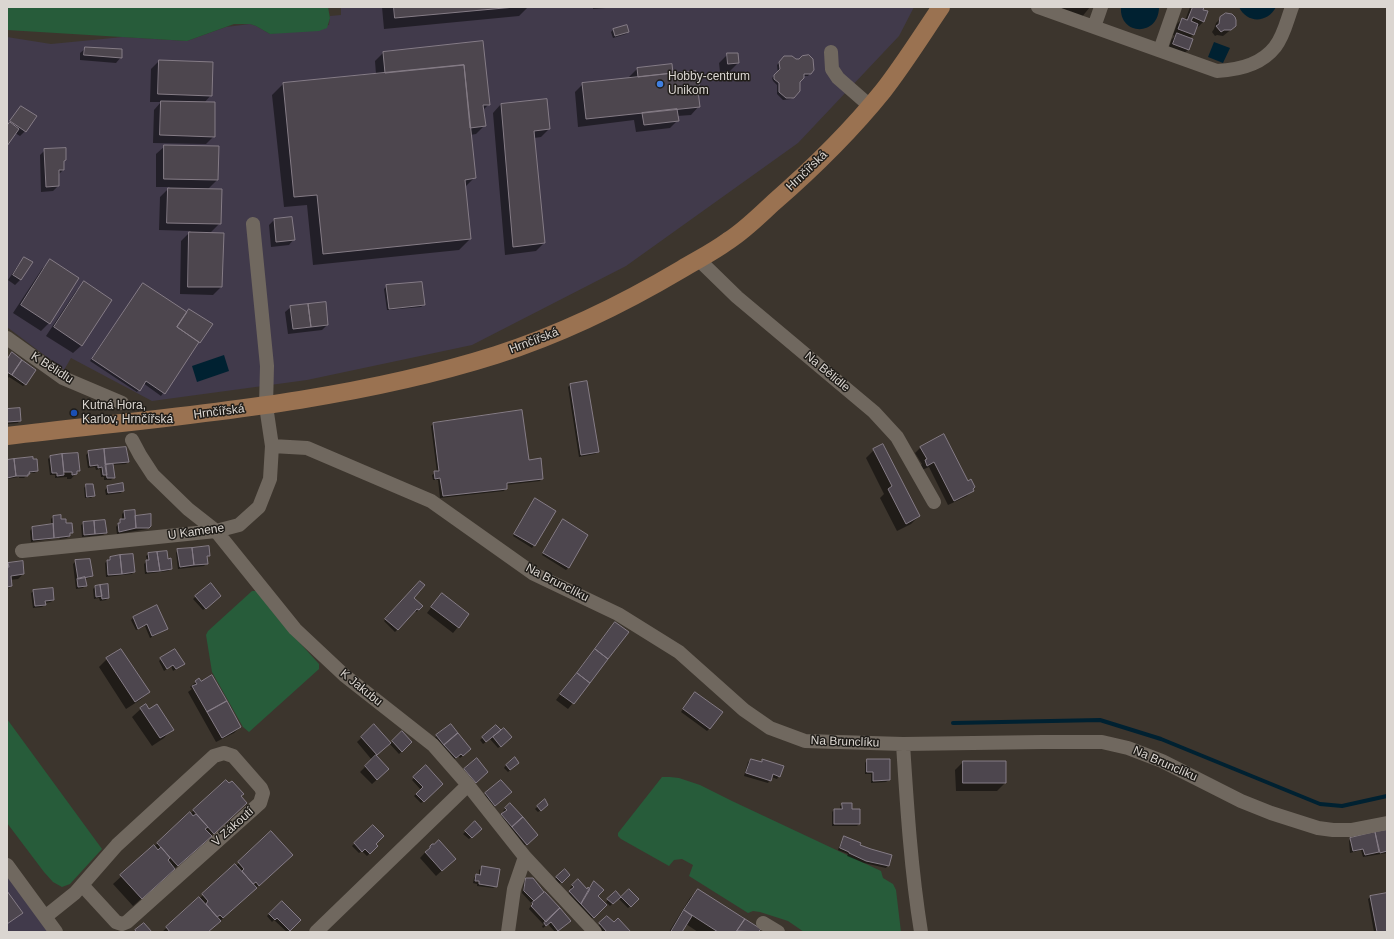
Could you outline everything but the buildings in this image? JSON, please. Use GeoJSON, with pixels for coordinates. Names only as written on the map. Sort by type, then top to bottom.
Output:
{"type":"FeatureCollection","features":[{"type":"Feature","properties":{"kind":"main road","name":"Hrnčířská"},"geometry":{"type":"LineString","coordinates":[[7,436],[239,410],[380,385],[467,363],[516,348],[578,324],[645,291],[730,241],[794,184],[838,141],[870,106],[898,71],[942,7]]}},
{"type":"Feature","properties":{"kind":"street"},"geometry":{"type":"LineString","coordinates":[[1038,7],[1217,71],[1234,70],[1263,59],[1275,47],[1279,40],[1292,7]]}},
{"type":"Feature","properties":{"kind":"street"},"geometry":{"type":"LineString","coordinates":[[1094,27],[1101,7]]}},
{"type":"Feature","properties":{"kind":"street"},"geometry":{"type":"LineString","coordinates":[[1160,50],[1175,7]]}},
{"type":"Feature","properties":{"kind":"street"},"geometry":{"type":"LineString","coordinates":[[831,52],[832,69],[838,78],[870,106]]}},
{"type":"Feature","properties":{"kind":"street","name":"U Kamene"},"geometry":{"type":"LineString","coordinates":[[22,551],[216,531],[239,526],[259,507],[270,479],[272,446],[266,406],[266,366],[253,224]]}},
{"type":"Feature","properties":{"kind":"street","name":"Na Bělidle"},"geometry":{"type":"LineString","coordinates":[[698,259],[736,297],[874,412],[897,437],[934,502]]}},
{"type":"Feature","properties":{"kind":"street","name":"K Bělidlu"},"geometry":{"type":"LineString","coordinates":[[7,338],[63,378],[122,403]]}},
{"type":"Feature","properties":{"kind":"street","name":"K Jakubu"},"geometry":{"type":"LineString","coordinates":[[132,440],[153,475],[188,509],[216,531],[294,629],[344,675],[433,744],[468,785],[525,857],[595,932]]}},
{"type":"Feature","properties":{"kind":"street","name":"Na Brunclíku"},"geometry":{"type":"LineString","coordinates":[[272,446],[307,448],[432,501],[534,574],[618,614],[679,652],[744,710],[770,728],[805,741],[903,744],[1102,742],[1128,748],[1162,760],[1241,801],[1271,813],[1318,828],[1351,830],[1387,823]]}},
{"type":"Feature","properties":{"kind":"street"},"geometry":{"type":"LineString","coordinates":[[903,744],[914,893],[921,932]]}},
{"type":"Feature","properties":{"kind":"street","name":"V Zákoutí"},"geometry":{"type":"LineString","coordinates":[[45,917],[74,893],[117,845],[214,756],[224,753],[233,756],[261,788],[263,793],[260,803],[127,922],[122,924],[116,922],[82,885]]}},
{"type":"Feature","properties":{"kind":"street"},"geometry":{"type":"LineString","coordinates":[[316,932],[468,785]]}},
{"type":"Feature","properties":{"kind":"street"},"geometry":{"type":"LineString","coordinates":[[508,932],[514,889],[525,857]]}},
{"type":"Feature","properties":{"kind":"street"},"geometry":{"type":"LineString","coordinates":[[7,865],[55,932]]}},
{"type":"Feature","properties":{"kind":"street"},"geometry":{"type":"LineString","coordinates":[[763,923],[778,932]]}},
{"type":"Feature","properties":{"kind":"shaded area"},"geometry":{"type":"Polygon","coordinates":[[[341,7],[914,7],[899,36],[798,143],[626,266],[472,345],[307,380],[152,401],[71,358],[64,370],[7,327],[7,37],[51,44],[123,37],[187,41],[226,27],[250,24],[270,34],[329,25],[330,16],[341,15],[341,7]]]}},
{"type":"Feature","properties":{"kind":"shaded area"},"geometry":{"type":"Polygon","coordinates":[[[7,869],[56,932],[7,932],[7,869]]]}},
{"type":"Feature","properties":{"kind":"green space"},"geometry":{"type":"Polygon","coordinates":[[[7,7],[328,7],[330,18],[327,28],[319,31],[270,34],[250,24],[234,24],[187,41],[7,30],[7,7]]]}},
{"type":"Feature","properties":{"kind":"green space"},"geometry":{"type":"Polygon","coordinates":[[[252,591],[256,591],[279,620],[319,664],[319,669],[249,732],[243,727],[212,672],[206,635],[208,631],[252,591]]]}},
{"type":"Feature","properties":{"kind":"green space"},"geometry":{"type":"Polygon","coordinates":[[[7,719],[102,849],[70,884],[62,887],[53,882],[44,872],[7,823],[7,719]]]}},
{"type":"Feature","properties":{"kind":"green space"},"geometry":{"type":"Polygon","coordinates":[[[662,777],[679,778],[700,785],[881,871],[883,878],[893,884],[896,890],[901,932],[804,932],[788,921],[760,912],[753,911],[748,913],[689,876],[693,865],[682,859],[674,860],[669,866],[621,839],[618,836],[618,833],[662,777]]]}},
{"type":"Feature","properties":{"kind":"water"},"geometry":{"type":"Polygon","coordinates":[[[1121,7],[1159,7],[1157,17],[1153,24],[1146,28],[1139,29],[1132,28],[1126,23],[1122,17],[1121,7]]]}},
{"type":"Feature","properties":{"kind":"water"},"geometry":{"type":"Polygon","coordinates":[[[1239,7],[1276,7],[1263,19],[1252,19],[1243,13],[1239,7]]]}},
{"type":"Feature","properties":{"kind":"water"},"geometry":{"type":"Polygon","coordinates":[[[1214,42],[1230,48],[1223,63],[1208,57],[1214,42]]]}},
{"type":"Feature","properties":{"kind":"water"},"geometry":{"type":"Polygon","coordinates":[[[224,355],[229,371],[197,382],[192,366],[224,355]]]}},
{"type":"Feature","properties":{"kind":"waterway"},"geometry":{"type":"LineString","coordinates":[[953,723],[1100,720],[1161,739],[1320,804],[1342,806],[1387,796]]}},
{"type":"Feature","properties":{"kind":"place","name":"Hobby-centrum Unikom"},"geometry":{"type":"Point","coordinates":[660,84]}},
{"type":"Feature","properties":{"kind":"place","name":"Kutná Hora, Karlov, Hrnčířská"},"geometry":{"type":"Point","coordinates":[74,413]}}]}
